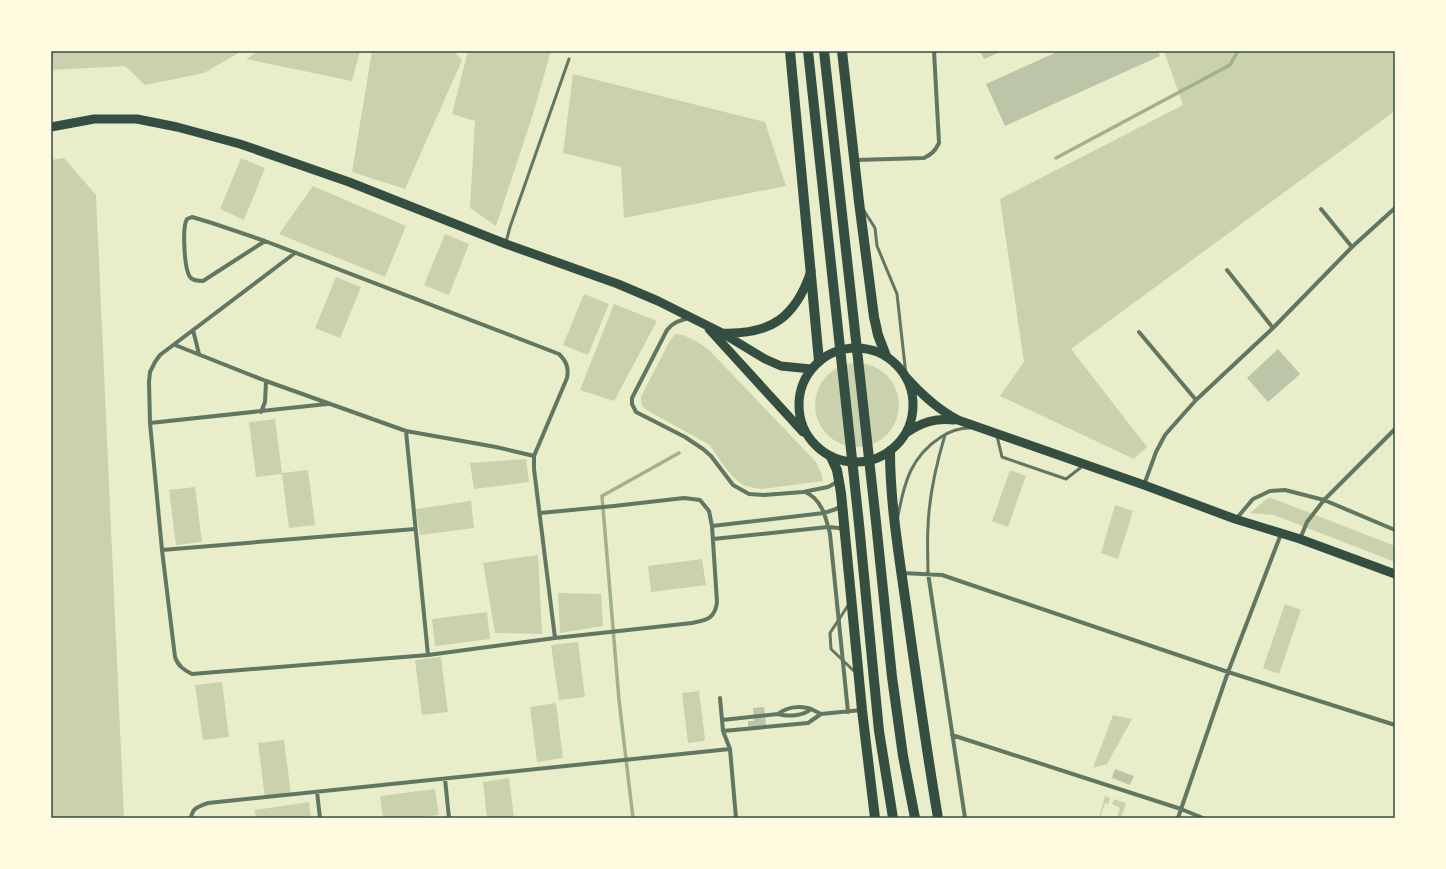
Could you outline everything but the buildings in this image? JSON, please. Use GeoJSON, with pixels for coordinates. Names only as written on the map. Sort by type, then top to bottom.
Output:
{"type":"FeatureCollection","features":[{"type":"Feature","properties":{"kind":"highway"},"geometry":{"type":"LineString","coordinates":[[790,51],[819,361]]}},
{"type":"Feature","properties":{"kind":"highway"},"geometry":{"type":"LineString","coordinates":[[808,51],[859,524],[879,731],[893,818]]}},
{"type":"Feature","properties":{"kind":"highway"},"geometry":{"type":"LineString","coordinates":[[824,51],[892,677],[903,756],[915,818]]}},
{"type":"Feature","properties":{"kind":"highway"},"geometry":{"type":"LineString","coordinates":[[842,51],[874,317],[878,335],[886,356]]}},
{"type":"Feature","properties":{"kind":"highway"},"geometry":{"type":"LineString","coordinates":[[890,451],[890,465],[901,573],[922,721],[938,818]]}},
{"type":"Feature","properties":{"kind":"highway"},"geometry":{"type":"LineString","coordinates":[[831,457],[837,470],[842,504],[862,710],[875,818]]}},
{"type":"Feature","properties":{"kind":"main road"},"geometry":{"type":"LineString","coordinates":[[51,127],[94,119],[137,119],[177,127],[240,144],[349,182],[506,244],[618,284],[722,333],[752,352],[781,366],[811,369]]}},
{"type":"Feature","properties":{"kind":"main road"},"geometry":{"type":"LineString","coordinates":[[722,333],[750,332],[766,327],[782,318],[789,313],[800,298],[806,287],[811,270]]}},
{"type":"Feature","properties":{"kind":"main road"},"geometry":{"type":"LineString","coordinates":[[707,326],[812,442],[823,452],[842,461],[853,463],[875,459],[896,446],[906,433],[913,408],[913,397],[906,377]]}},
{"type":"Feature","properties":{"kind":"main road"},"geometry":{"type":"LineString","coordinates":[[812,442],[806,432],[799,411],[801,389],[811,369],[828,355],[847,348],[867,349],[886,356],[901,369],[906,377],[928,400],[958,420],[1144,485],[1235,519],[1300,539],[1395,574]]}},
{"type":"Feature","properties":{"kind":"main road"},"geometry":{"type":"LineString","coordinates":[[906,433],[918,425],[934,419],[958,420]]}},
{"type":"Feature","properties":{"kind":"street"},"geometry":{"type":"LineString","coordinates":[[854,160],[924,158],[936,150],[939,143],[934,51]]}},
{"type":"Feature","properties":{"kind":"street"},"geometry":{"type":"LineString","coordinates":[[1144,485],[1156,452],[1165,435],[1196,400],[1273,328],[1352,247],[1395,208]]}},
{"type":"Feature","properties":{"kind":"street"},"geometry":{"type":"LineString","coordinates":[[1320,209],[1352,247]]}},
{"type":"Feature","properties":{"kind":"street"},"geometry":{"type":"LineString","coordinates":[[265,241],[207,279],[203,281],[191,279],[186,267],[184,228],[187,219],[192,217],[265,241],[559,354],[565,360],[568,367],[567,378],[534,456],[534,469],[555,638]]}},
{"type":"Feature","properties":{"kind":"street"},"geometry":{"type":"LineString","coordinates":[[295,253],[160,355],[150,372],[150,423],[162,550],[175,657],[180,666],[192,674],[428,655],[555,638],[692,623],[704,620],[712,616],[716,611],[717,602],[712,526],[709,510],[700,500],[684,498],[540,513]]}},
{"type":"Feature","properties":{"kind":"street"},"geometry":{"type":"LineString","coordinates":[[1227,270],[1273,328]]}},
{"type":"Feature","properties":{"kind":"street"},"geometry":{"type":"LineString","coordinates":[[690,317],[677,322],[666,330],[632,398],[633,409],[640,415],[685,437],[703,449],[711,456],[733,485],[745,492],[759,496],[803,492],[828,487],[839,480]]}},
{"type":"Feature","properties":{"kind":"street"},"geometry":{"type":"LineString","coordinates":[[193,330],[199,354]]}},
{"type":"Feature","properties":{"kind":"street"},"geometry":{"type":"LineString","coordinates":[[1138,332],[1196,400]]}},
{"type":"Feature","properties":{"kind":"street"},"geometry":{"type":"LineString","coordinates":[[175,345],[266,381],[406,431],[496,447],[534,456]]}},
{"type":"Feature","properties":{"kind":"street"},"geometry":{"type":"LineString","coordinates":[[261,412],[265,402],[266,381]]}},
{"type":"Feature","properties":{"kind":"street"},"geometry":{"type":"LineString","coordinates":[[150,423],[330,404]]}},
{"type":"Feature","properties":{"kind":"street"},"geometry":{"type":"LineString","coordinates":[[1300,539],[1307,522],[1324,500],[1395,429]]}},
{"type":"Feature","properties":{"kind":"street"},"geometry":{"type":"LineString","coordinates":[[406,431],[428,655]]}},
{"type":"Feature","properties":{"kind":"street"},"geometry":{"type":"LineString","coordinates":[[1235,519],[1253,499],[1270,491],[1285,490],[1303,493],[1324,500],[1395,530]]}},
{"type":"Feature","properties":{"kind":"street"},"geometry":{"type":"LineString","coordinates":[[803,492],[815,499],[824,513],[828,527],[848,712]]}},
{"type":"Feature","properties":{"kind":"street"},"geometry":{"type":"LineString","coordinates":[[712,526],[824,513],[836,509],[842,504]]}},
{"type":"Feature","properties":{"kind":"street"},"geometry":{"type":"LineString","coordinates":[[713,539],[828,527],[839,528],[845,532]]}},
{"type":"Feature","properties":{"kind":"street"},"geometry":{"type":"LineString","coordinates":[[162,550],[415,529]]}},
{"type":"Feature","properties":{"kind":"street"},"geometry":{"type":"LineString","coordinates":[[1178,818],[1228,672],[1281,533]]}},
{"type":"Feature","properties":{"kind":"street"},"geometry":{"type":"LineString","coordinates":[[901,573],[928,573],[942,575],[1228,672],[1395,725]]}},
{"type":"Feature","properties":{"kind":"street"},"geometry":{"type":"LineString","coordinates":[[928,573],[965,818]]}},
{"type":"Feature","properties":{"kind":"street"},"geometry":{"type":"LineString","coordinates":[[720,698],[724,731],[730,749],[736,818]]}},
{"type":"Feature","properties":{"kind":"street"},"geometry":{"type":"LineString","coordinates":[[778,714],[786,708],[805,707],[821,714]]}},
{"type":"Feature","properties":{"kind":"street"},"geometry":{"type":"LineString","coordinates":[[722,720],[778,714],[785,716],[806,714],[811,709]]}},
{"type":"Feature","properties":{"kind":"street"},"geometry":{"type":"LineString","coordinates":[[724,731],[808,723],[821,714],[862,710]]}},
{"type":"Feature","properties":{"kind":"street"},"geometry":{"type":"LineString","coordinates":[[952,735],[1180,809],[1203,818]]}},
{"type":"Feature","properties":{"kind":"street"},"geometry":{"type":"LineString","coordinates":[[191,818],[195,808],[208,803],[730,749]]}},
{"type":"Feature","properties":{"kind":"street"},"geometry":{"type":"LineString","coordinates":[[445,779],[449,818]]}},
{"type":"Feature","properties":{"kind":"street"},"geometry":{"type":"LineString","coordinates":[[317,792],[320,818]]}},
{"type":"Feature","properties":{"kind":"lane"},"geometry":{"type":"LineString","coordinates":[[506,244],[510,227],[569,59]]}},
{"type":"Feature","properties":{"kind":"lane"},"geometry":{"type":"LineString","coordinates":[[859,202],[875,228],[877,246],[897,294],[906,377]]}},
{"type":"Feature","properties":{"kind":"lane"},"geometry":{"type":"LineString","coordinates":[[896,530],[902,496],[912,468],[918,458],[934,442],[945,435],[964,428],[979,427]]}},
{"type":"Feature","properties":{"kind":"lane"},"geometry":{"type":"LineString","coordinates":[[996,434],[1002,457],[1066,479],[1084,465]]}},
{"type":"Feature","properties":{"kind":"lane"},"geometry":{"type":"LineString","coordinates":[[928,573],[928,527],[932,490],[935,472],[945,435]]}},
{"type":"Feature","properties":{"kind":"lane"},"geometry":{"type":"LineString","coordinates":[[852,600],[830,633],[831,649],[859,676]]}},
{"type":"Feature","properties":{"kind":"green space"},"geometry":{"type":"Polygon","coordinates":[[[51,51],[242,51],[204,73],[145,85],[125,66],[51,70],[51,51]]]}},
{"type":"Feature","properties":{"kind":"green space"},"geometry":{"type":"Polygon","coordinates":[[[259,51],[360,51],[352,81],[246,59],[259,51]]]}},
{"type":"Feature","properties":{"kind":"green space"},"geometry":{"type":"Polygon","coordinates":[[[372,51],[453,51],[462,60],[405,189],[352,172],[372,51]]]}},
{"type":"Feature","properties":{"kind":"green space"},"geometry":{"type":"Polygon","coordinates":[[[468,51],[551,51],[533,114],[496,226],[470,208],[475,121],[452,114],[468,51]]]}},
{"type":"Feature","properties":{"kind":"green space"},"geometry":{"type":"Polygon","coordinates":[[[1164,51],[1395,51],[1395,111],[1071,349],[1147,447],[1134,459],[1000,396],[1024,362],[1000,199],[1183,105],[1164,51]]]}},
{"type":"Feature","properties":{"kind":"green space"},"geometry":{"type":"Polygon","coordinates":[[[573,74],[765,122],[786,186],[624,218],[621,167],[563,153],[573,74]]]}},
{"type":"Feature","properties":{"kind":"green space"},"geometry":{"type":"Polygon","coordinates":[[[64,158],[96,195],[124,818],[51,818],[51,160],[64,158]]]}},
{"type":"Feature","properties":{"kind":"green space"},"geometry":{"type":"Polygon","coordinates":[[[241,158],[265,168],[244,220],[220,209],[241,158]]]}},
{"type":"Feature","properties":{"kind":"green space"},"geometry":{"type":"Polygon","coordinates":[[[313,186],[406,226],[385,277],[279,234],[313,186]]]}},
{"type":"Feature","properties":{"kind":"green space"},"geometry":{"type":"Polygon","coordinates":[[[445,234],[469,244],[449,295],[424,285],[445,234]]]}},
{"type":"Feature","properties":{"kind":"green space"},"geometry":{"type":"Polygon","coordinates":[[[336,277],[361,287],[340,338],[315,328],[336,277]]]}},
{"type":"Feature","properties":{"kind":"green space"},"geometry":{"type":"Polygon","coordinates":[[[584,294],[609,304],[588,355],[563,345],[584,294]]]}},
{"type":"Feature","properties":{"kind":"green space"},"geometry":{"type":"Polygon","coordinates":[[[614,304],[657,321],[614,401],[580,390],[614,304]]]}},
{"type":"Feature","properties":{"kind":"green space"},"geometry":{"type":"Polygon","coordinates":[[[675,334],[683,335],[698,342],[709,350],[816,462],[823,481],[762,489],[743,485],[733,477],[710,445],[650,412],[642,406],[641,397],[669,342],[675,334]]]}},
{"type":"Feature","properties":{"kind":"green space"},"geometry":{"type":"Polygon","coordinates":[[[857,363],[873,366],[887,375],[896,389],[899,405],[896,421],[887,435],[873,444],[857,447],[841,444],[827,435],[818,421],[815,405],[818,389],[827,375],[841,366],[857,363]]]}},
{"type":"Feature","properties":{"kind":"green space"},"geometry":{"type":"Polygon","coordinates":[[[275,419],[282,473],[308,470],[315,525],[289,528],[282,474],[256,477],[249,422],[275,419]]]}},
{"type":"Feature","properties":{"kind":"green space"},"geometry":{"type":"Polygon","coordinates":[[[526,459],[529,482],[474,489],[470,463],[526,459]]]}},
{"type":"Feature","properties":{"kind":"green space"},"geometry":{"type":"Polygon","coordinates":[[[1010,470],[1026,476],[1008,527],[992,521],[1010,470]]]}},
{"type":"Feature","properties":{"kind":"green space"},"geometry":{"type":"Polygon","coordinates":[[[195,487],[202,542],[176,545],[169,490],[195,487]]]}},
{"type":"Feature","properties":{"kind":"green space"},"geometry":{"type":"Polygon","coordinates":[[[1269,497],[1395,546],[1395,562],[1274,515],[1250,513],[1269,497]]]}},
{"type":"Feature","properties":{"kind":"green space"},"geometry":{"type":"Polygon","coordinates":[[[471,501],[474,528],[420,535],[416,509],[471,501]]]}},
{"type":"Feature","properties":{"kind":"green space"},"geometry":{"type":"Polygon","coordinates":[[[1115,505],[1133,511],[1118,559],[1101,553],[1115,505]]]}},
{"type":"Feature","properties":{"kind":"green space"},"geometry":{"type":"Polygon","coordinates":[[[538,555],[542,634],[495,633],[483,563],[538,555]]]}},
{"type":"Feature","properties":{"kind":"green space"},"geometry":{"type":"Polygon","coordinates":[[[702,559],[706,585],[651,592],[648,566],[702,559]]]}},
{"type":"Feature","properties":{"kind":"green space"},"geometry":{"type":"Polygon","coordinates":[[[558,593],[601,594],[603,626],[560,633],[558,593]]]}},
{"type":"Feature","properties":{"kind":"green space"},"geometry":{"type":"Polygon","coordinates":[[[1285,604],[1301,610],[1279,674],[1263,668],[1285,604]]]}},
{"type":"Feature","properties":{"kind":"green space"},"geometry":{"type":"Polygon","coordinates":[[[487,612],[490,639],[435,646],[432,619],[487,612]]]}},
{"type":"Feature","properties":{"kind":"green space"},"geometry":{"type":"Polygon","coordinates":[[[578,642],[585,697],[559,700],[551,645],[578,642]]]}},
{"type":"Feature","properties":{"kind":"green space"},"geometry":{"type":"Polygon","coordinates":[[[441,657],[448,712],[422,715],[415,660],[441,657]]]}},
{"type":"Feature","properties":{"kind":"green space"},"geometry":{"type":"Polygon","coordinates":[[[222,682],[229,737],[203,740],[195,685],[222,682]]]}},
{"type":"Feature","properties":{"kind":"green space"},"geometry":{"type":"Polygon","coordinates":[[[699,691],[705,739],[704,741],[688,743],[682,693],[699,691]]]}},
{"type":"Feature","properties":{"kind":"green space"},"geometry":{"type":"Polygon","coordinates":[[[556,703],[563,758],[537,762],[530,707],[556,703]]]}},
{"type":"Feature","properties":{"kind":"green space"},"geometry":{"type":"Polygon","coordinates":[[[1113,715],[1132,719],[1107,764],[1093,768],[1113,715]]]}},
{"type":"Feature","properties":{"kind":"green space"},"geometry":{"type":"Polygon","coordinates":[[[284,740],[291,795],[265,798],[258,743],[284,740]]]}},
{"type":"Feature","properties":{"kind":"green space"},"geometry":{"type":"Polygon","coordinates":[[[509,778],[514,818],[487,818],[483,782],[509,778]]]}},
{"type":"Feature","properties":{"kind":"green space"},"geometry":{"type":"Polygon","coordinates":[[[435,789],[439,815],[417,818],[383,818],[380,796],[435,789]]]}},
{"type":"Feature","properties":{"kind":"green space"},"geometry":{"type":"Polygon","coordinates":[[[1105,796],[1110,798],[1108,804],[1105,803],[1099,818],[1105,796]]]}},
{"type":"Feature","properties":{"kind":"green space"},"geometry":{"type":"Polygon","coordinates":[[[1114,799],[1126,803],[1121,818],[1117,818],[1120,808],[1112,804],[1114,799]]]}},
{"type":"Feature","properties":{"kind":"green space"},"geometry":{"type":"Polygon","coordinates":[[[309,802],[311,818],[256,818],[255,810],[309,802]]]}},
{"type":"Feature","properties":{"kind":"waterway"},"geometry":{"type":"LineString","coordinates":[[1056,158],[1230,65],[1238,51]]}},
{"type":"Feature","properties":{"kind":"waterway"},"geometry":{"type":"LineString","coordinates":[[633,818],[619,700],[602,496],[679,453]]}}]}
